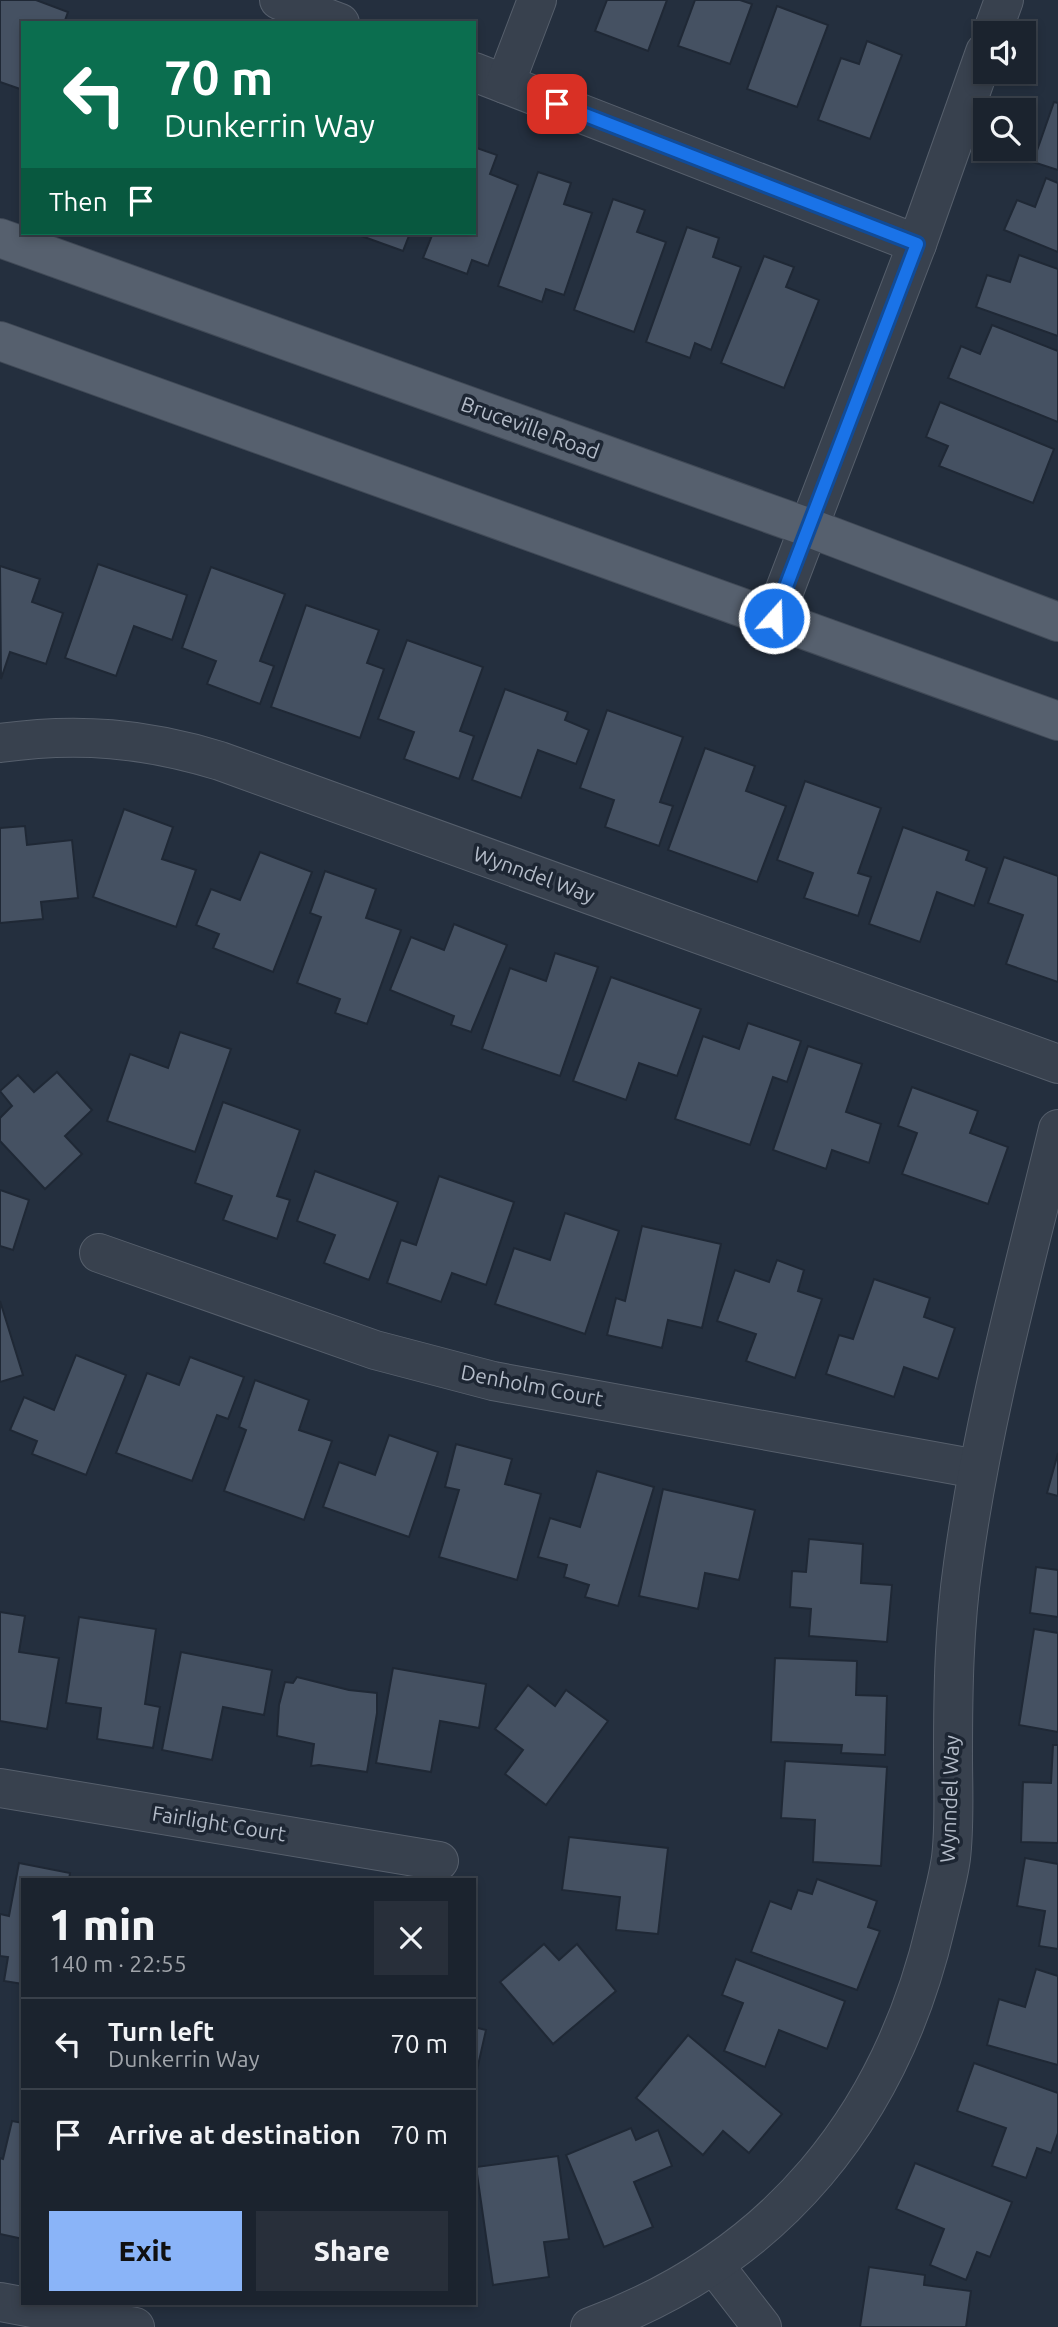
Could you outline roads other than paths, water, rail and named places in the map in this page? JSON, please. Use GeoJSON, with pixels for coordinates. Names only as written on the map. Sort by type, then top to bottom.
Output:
{"type":"FeatureCollection","features":[{"type":"Feature","properties":{"kind":"main road","name":"Bruceville Road"},"geometry":{"type":"LineString","coordinates":[[0,238],[807,527],[1058,622]]}},
{"type":"Feature","properties":{"kind":"main road"},"geometry":{"type":"LineString","coordinates":[[0,341],[1058,721]]}},
{"type":"Feature","properties":{"kind":"street"},"geometry":{"type":"LineString","coordinates":[[279,0],[335,21]]}},
{"type":"Feature","properties":{"kind":"street"},"geometry":{"type":"LineString","coordinates":[[537,0],[490,78],[917,244]]}},
{"type":"Feature","properties":{"kind":"street"},"geometry":{"type":"LineString","coordinates":[[996,21],[1004,0]]}},
{"type":"Feature","properties":{"kind":"street"},"geometry":{"type":"LineString","coordinates":[[774,618],[917,244],[974,84]]}},
{"type":"Feature","properties":{"kind":"street","name":"Wynndel Way"},"geometry":{"type":"LineString","coordinates":[[0,743],[42,737],[132,740],[177,748],[220,761],[1058,1064]]}},
{"type":"Feature","properties":{"kind":"street","name":"Wynndel Way"},"geometry":{"type":"LineString","coordinates":[[590,2327],[628,2313],[714,2265],[748,2240],[783,2208],[816,2173],[845,2135],[894,2053],[912,2010],[927,1964],[951,1859],[954,1665],[962,1567],[977,1469],[1058,1129]]}},
{"type":"Feature","properties":{"kind":"street","name":"Denholm Court"},"geometry":{"type":"LineString","coordinates":[[99,1253],[375,1350],[494,1381],[977,1469]]}},
{"type":"Feature","properties":{"kind":"street","name":"Fairlight Court"},"geometry":{"type":"LineString","coordinates":[[0,1788],[439,1861]]}},
{"type":"Feature","properties":{"kind":"street"},"geometry":{"type":"LineString","coordinates":[[714,2265],[762,2327]]}},
{"type":"Feature","properties":{"kind":"street"},"geometry":{"type":"LineString","coordinates":[[0,2302],[135,2327]]}}]}
